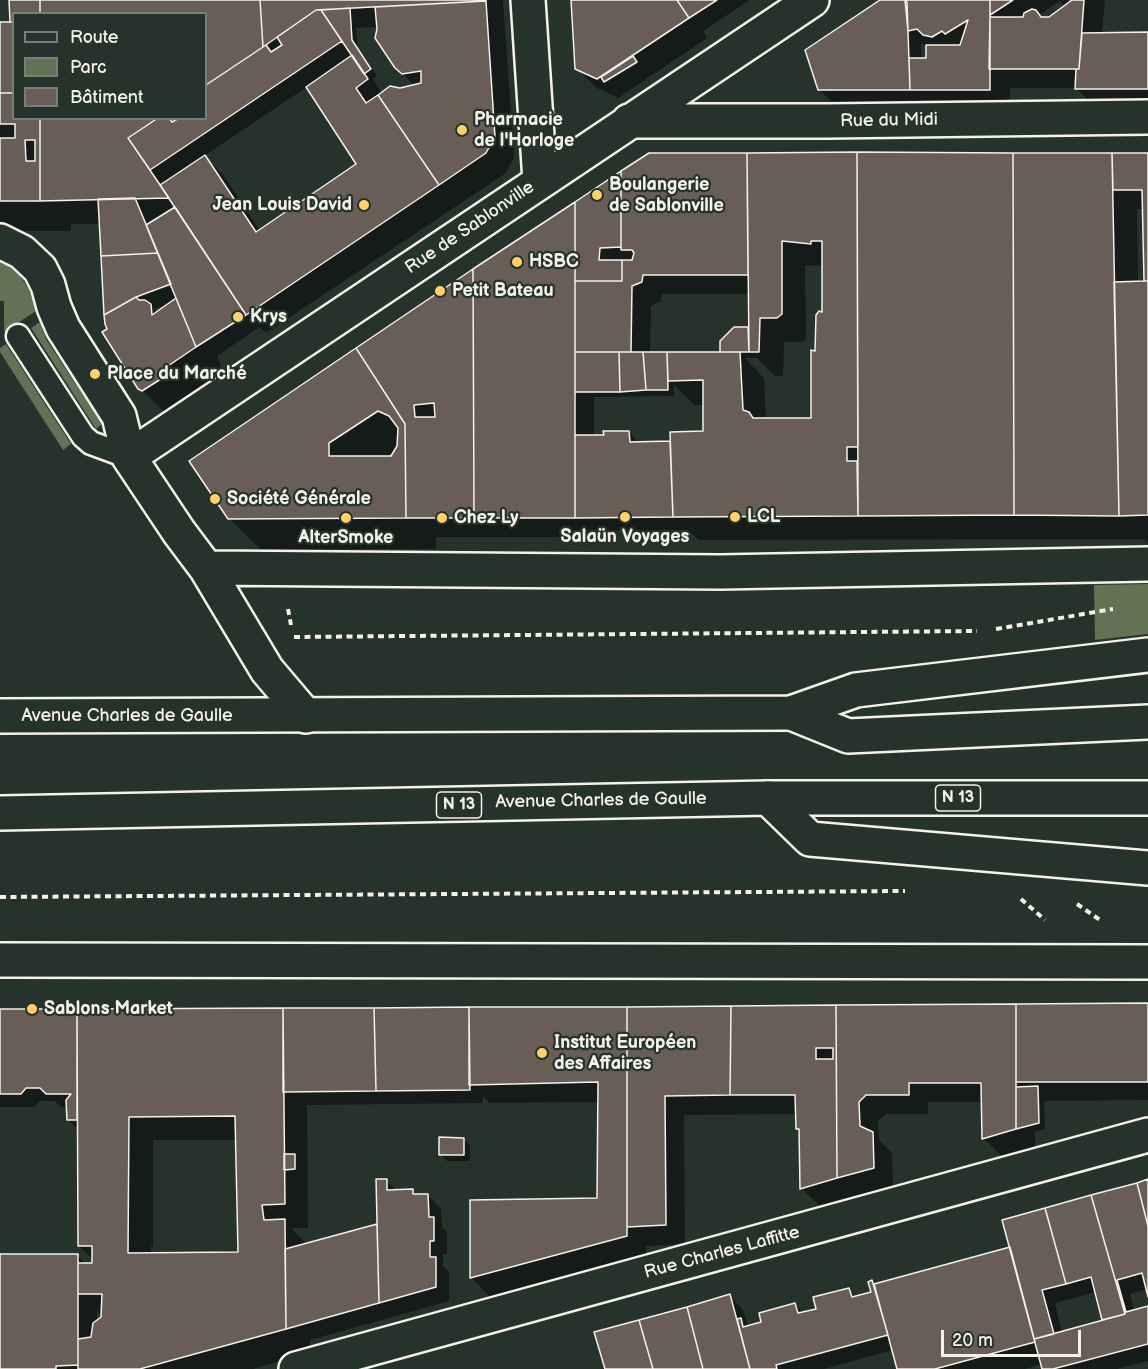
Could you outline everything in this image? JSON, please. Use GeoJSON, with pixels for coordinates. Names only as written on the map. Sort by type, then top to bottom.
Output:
{"type":"FeatureCollection","features":[{"type":"Feature","properties":{"kind":"main road"},"geometry":{"type":"LineString","coordinates":[[528,0],[540,181]]}},
{"type":"Feature","properties":{"kind":"main road","name":"Rue de Sablonville"},"geometry":{"type":"LineString","coordinates":[[129,457],[812,0]]}},
{"type":"Feature","properties":{"kind":"main road","name":"Rue du Midi"},"geometry":{"type":"LineString","coordinates":[[629,121],[1148,117]]}},
{"type":"Feature","properties":{"kind":"main road"},"geometry":{"type":"LineString","coordinates":[[0,241],[22,252],[40,269],[63,328],[119,416],[129,457],[206,568],[267,670],[306,716]]}},
{"type":"Feature","properties":{"kind":"main road"},"geometry":{"type":"LineString","coordinates":[[206,568],[720,572],[1135,564]]}},
{"type":"Feature","properties":{"kind":"main road","name":"Avenue Charles de Gaulle"},"geometry":{"type":"LineString","coordinates":[[0,716],[791,713],[856,690],[1148,655]]}},
{"type":"Feature","properties":{"kind":"main road"},"geometry":{"type":"LineString","coordinates":[[791,713],[848,736],[1148,722]]}},
{"type":"Feature","properties":{"kind":"main road"},"geometry":{"type":"LineString","coordinates":[[768,798],[810,839],[1148,868]]}},
{"type":"Feature","properties":{"kind":"main road","name":"Avenue Charles de Gaulle"},"geometry":{"type":"LineString","coordinates":[[0,813],[768,798]]}},
{"type":"Feature","properties":{"kind":"main road","name":"N 13"},"geometry":{"type":"LineString","coordinates":[[768,798],[1148,798]]}},
{"type":"Feature","properties":{"kind":"main road"},"geometry":{"type":"LineString","coordinates":[[0,960],[1148,962]]}},
{"type":"Feature","properties":{"kind":"main road","name":"Rue Charles Laffitte"},"geometry":{"type":"LineString","coordinates":[[296,1369],[1148,1136]]}},
{"type":"Feature","properties":{"kind":"lane"},"geometry":{"type":"LineString","coordinates":[[18,336],[83,436],[91,443],[129,457]]}},
{"type":"Feature","properties":{"kind":"path"},"geometry":{"type":"LineString","coordinates":[[992,629],[1125,606],[1135,564]]}},
{"type":"Feature","properties":{"kind":"path"},"geometry":{"type":"LineString","coordinates":[[292,637],[981,631]]}},
{"type":"Feature","properties":{"kind":"path"},"geometry":{"type":"LineString","coordinates":[[0,897],[915,891]]}},
{"type":"Feature","properties":{"kind":"green space"},"geometry":{"type":"Polygon","coordinates":[[[0,261],[14,270],[24,282],[36,311],[4,332],[4,301],[0,301],[0,261]]]}},
{"type":"Feature","properties":{"kind":"green space"},"geometry":{"type":"Polygon","coordinates":[[[40,322],[46,339],[102,424],[96,429],[31,328],[40,322]]]}},
{"type":"Feature","properties":{"kind":"green space"},"geometry":{"type":"Polygon","coordinates":[[[6,344],[71,444],[63,450],[0,352],[0,348],[6,344]]]}},
{"type":"Feature","properties":{"kind":"green space"},"geometry":{"type":"Polygon","coordinates":[[[1148,584],[1148,634],[1095,640],[1094,585],[1148,584]]]}},
{"type":"Feature","properties":{"kind":"building"},"geometry":{"type":"Polygon","coordinates":[[[9,0],[40,0],[40,12],[12,12],[12,22],[10,22],[9,0]]]}},
{"type":"Feature","properties":{"kind":"building"},"geometry":{"type":"Polygon","coordinates":[[[40,0],[260,0],[263,47],[207,84],[207,12],[40,12],[40,0]]]}},
{"type":"Feature","properties":{"kind":"building"},"geometry":{"type":"Polygon","coordinates":[[[260,0],[486,1],[316,10],[263,47],[260,0]]]}},
{"type":"Feature","properties":{"kind":"building"},"geometry":{"type":"Polygon","coordinates":[[[571,0],[677,0],[689,18],[597,79],[575,69],[571,0]]]}},
{"type":"Feature","properties":{"kind":"building"},"geometry":{"type":"Polygon","coordinates":[[[677,0],[717,0],[689,18],[677,0]]]}},
{"type":"Feature","properties":{"kind":"building"},"geometry":{"type":"Polygon","coordinates":[[[880,0],[905,0],[907,2],[910,90],[818,90],[805,50],[880,0]]]}},
{"type":"Feature","properties":{"kind":"building"},"geometry":{"type":"Polygon","coordinates":[[[905,0],[990,0],[990,90],[910,90],[909,58],[926,58],[926,45],[960,45],[968,20],[945,34],[942,31],[932,37],[923,35],[917,29],[908,31],[905,0]]]}},
{"type":"Feature","properties":{"kind":"building"},"geometry":{"type":"Polygon","coordinates":[[[990,0],[1013,0],[990,15],[990,0]]]}},
{"type":"Feature","properties":{"kind":"building"},"geometry":{"type":"Polygon","coordinates":[[[1072,0],[1084,0],[1079,69],[989,69],[990,17],[1023,17],[1024,13],[1032,9],[1036,10],[1041,17],[1049,17],[1072,0]]]}},
{"type":"Feature","properties":{"kind":"building"},"geometry":{"type":"Polygon","coordinates":[[[486,1],[495,137],[486,153],[439,185],[378,95],[390,86],[400,88],[421,83],[421,71],[402,74],[395,68],[375,38],[377,29],[375,7],[486,1]]]}},
{"type":"Feature","properties":{"kind":"building"},"geometry":{"type":"Polygon","coordinates":[[[350,8],[352,40],[371,69],[364,74],[321,10],[350,8]]]}},
{"type":"Feature","properties":{"kind":"building"},"geometry":{"type":"Polygon","coordinates":[[[316,10],[321,10],[342,41],[150,170],[128,138],[155,120],[170,120],[172,122],[207,120],[207,84],[266,45],[271,52],[282,45],[277,37],[316,10]]]}},
{"type":"Feature","properties":{"kind":"building"},"geometry":{"type":"Polygon","coordinates":[[[0,22],[12,22],[12,93],[0,93],[0,22]]]}},
{"type":"Feature","properties":{"kind":"building"},"geometry":{"type":"Polygon","coordinates":[[[1148,32],[1148,89],[1075,89],[1082,33],[1148,32]]]}},
{"type":"Feature","properties":{"kind":"building"},"geometry":{"type":"Polygon","coordinates":[[[352,55],[368,79],[356,88],[366,103],[378,95],[439,185],[246,315],[160,185],[205,155],[256,232],[356,164],[306,87],[352,55]]]}},
{"type":"Feature","properties":{"kind":"building"},"geometry":{"type":"Polygon","coordinates":[[[633,56],[637,62],[604,82],[601,77],[633,56]]]}},
{"type":"Feature","properties":{"kind":"building"},"geometry":{"type":"Polygon","coordinates":[[[0,93],[12,93],[12,120],[40,120],[40,201],[0,201],[0,138],[15,138],[15,124],[0,124],[0,93]],[[25,140],[26,161],[35,161],[35,140],[25,140]]]}},
{"type":"Feature","properties":{"kind":"building"},"geometry":{"type":"Polygon","coordinates":[[[40,120],[155,120],[128,138],[169,198],[40,201],[40,120]]]}},
{"type":"Feature","properties":{"kind":"building"},"geometry":{"type":"Polygon","coordinates":[[[857,152],[858,447],[847,447],[847,461],[857,461],[858,516],[673,517],[670,432],[703,431],[703,380],[668,381],[667,352],[740,352],[743,410],[749,412],[753,418],[811,418],[811,350],[815,351],[816,315],[819,311],[822,312],[822,241],[811,241],[811,244],[782,241],[782,314],[777,318],[760,318],[759,352],[749,352],[747,153],[857,152]]]}},
{"type":"Feature","properties":{"kind":"building"},"geometry":{"type":"Polygon","coordinates":[[[857,152],[1013,153],[1014,515],[858,516],[857,152]]]}},
{"type":"Feature","properties":{"kind":"building"},"geometry":{"type":"Polygon","coordinates":[[[649,153],[747,153],[748,275],[643,275],[642,282],[632,286],[631,352],[575,352],[575,281],[622,281],[622,260],[632,260],[634,253],[632,250],[621,250],[621,171],[649,153]]]}},
{"type":"Feature","properties":{"kind":"building"},"geometry":{"type":"Polygon","coordinates":[[[1013,153],[1112,153],[1119,516],[1014,515],[1013,153]]]}},
{"type":"Feature","properties":{"kind":"building"},"geometry":{"type":"Polygon","coordinates":[[[1112,153],[1148,153],[1148,281],[1144,281],[1142,190],[1113,190],[1112,153]]]}},
{"type":"Feature","properties":{"kind":"building"},"geometry":{"type":"Polygon","coordinates":[[[621,171],[621,247],[600,248],[599,260],[622,260],[622,281],[575,281],[575,202],[621,171]]]}},
{"type":"Feature","properties":{"kind":"building"},"geometry":{"type":"Polygon","coordinates":[[[135,198],[158,253],[101,256],[98,199],[135,198]]]}},
{"type":"Feature","properties":{"kind":"building"},"geometry":{"type":"Polygon","coordinates":[[[575,202],[575,518],[474,518],[473,269],[575,202]]]}},
{"type":"Feature","properties":{"kind":"building"},"geometry":{"type":"Polygon","coordinates":[[[175,207],[246,315],[196,347],[146,225],[175,207]]]}},
{"type":"Feature","properties":{"kind":"building"},"geometry":{"type":"Polygon","coordinates":[[[158,253],[171,284],[136,297],[104,315],[101,256],[158,253]]]}},
{"type":"Feature","properties":{"kind":"building"},"geometry":{"type":"Polygon","coordinates":[[[473,269],[474,518],[406,518],[405,424],[356,348],[473,269]],[[434,403],[414,405],[415,417],[435,417],[434,403]]]}},
{"type":"Feature","properties":{"kind":"building"},"geometry":{"type":"Polygon","coordinates":[[[1148,281],[1148,515],[1119,516],[1114,282],[1148,281]]]}},
{"type":"Feature","properties":{"kind":"building"},"geometry":{"type":"Polygon","coordinates":[[[136,297],[151,304],[152,315],[176,298],[196,347],[168,366],[172,372],[142,391],[138,389],[102,332],[107,329],[104,315],[136,297]]]}},
{"type":"Feature","properties":{"kind":"building"},"geometry":{"type":"Polygon","coordinates":[[[734,327],[748,327],[749,352],[720,352],[720,341],[734,327]]]}},
{"type":"Feature","properties":{"kind":"building"},"geometry":{"type":"Polygon","coordinates":[[[356,348],[405,424],[406,518],[228,519],[189,461],[356,348]],[[378,411],[329,443],[329,456],[391,456],[397,446],[398,428],[389,416],[378,411]]]}},
{"type":"Feature","properties":{"kind":"building"},"geometry":{"type":"Polygon","coordinates":[[[575,352],[619,352],[620,392],[575,392],[575,352]]]}},
{"type":"Feature","properties":{"kind":"building"},"geometry":{"type":"Polygon","coordinates":[[[619,352],[643,352],[646,390],[620,392],[619,352]]]}},
{"type":"Feature","properties":{"kind":"building"},"geometry":{"type":"Polygon","coordinates":[[[643,352],[667,352],[668,390],[646,390],[643,352]]]}},
{"type":"Feature","properties":{"kind":"building"},"geometry":{"type":"Polygon","coordinates":[[[603,431],[629,431],[630,442],[670,441],[673,517],[575,518],[575,435],[604,435],[603,431]]]}},
{"type":"Feature","properties":{"kind":"building"},"geometry":{"type":"Polygon","coordinates":[[[1148,1003],[1148,1082],[1016,1082],[1016,1004],[1148,1003]]]}},
{"type":"Feature","properties":{"kind":"building"},"geometry":{"type":"Polygon","coordinates":[[[1016,1004],[1016,1129],[982,1139],[981,1083],[909,1083],[909,1095],[866,1095],[859,1102],[860,1126],[873,1132],[874,1168],[837,1178],[836,1005],[1016,1004]]]}},
{"type":"Feature","properties":{"kind":"building"},"geometry":{"type":"Polygon","coordinates":[[[836,1005],[837,1178],[800,1189],[799,1129],[796,1129],[795,1095],[730,1095],[731,1006],[836,1005]],[[816,1048],[816,1059],[833,1059],[833,1048],[816,1048]]]}},
{"type":"Feature","properties":{"kind":"building"},"geometry":{"type":"Polygon","coordinates":[[[731,1006],[730,1095],[665,1096],[666,1225],[627,1227],[627,1007],[731,1006]]]}},
{"type":"Feature","properties":{"kind":"building"},"geometry":{"type":"Polygon","coordinates":[[[469,1007],[470,1090],[376,1091],[374,1008],[469,1007]]]}},
{"type":"Feature","properties":{"kind":"building"},"geometry":{"type":"Polygon","coordinates":[[[469,1007],[627,1007],[627,1236],[470,1278],[470,1200],[597,1198],[598,1082],[469,1085],[469,1007]]]}},
{"type":"Feature","properties":{"kind":"building"},"geometry":{"type":"Polygon","coordinates":[[[283,1008],[285,1204],[262,1205],[264,1220],[285,1219],[286,1329],[140,1369],[78,1369],[78,1339],[91,1337],[93,1323],[101,1317],[102,1294],[78,1294],[78,1263],[92,1263],[92,1246],[78,1246],[77,1009],[283,1008]],[[235,1116],[129,1117],[128,1253],[238,1252],[235,1116]]]}},
{"type":"Feature","properties":{"kind":"building"},"geometry":{"type":"Polygon","coordinates":[[[283,1008],[374,1008],[376,1091],[283,1092],[283,1008]]]}},
{"type":"Feature","properties":{"kind":"building"},"geometry":{"type":"Polygon","coordinates":[[[0,1009],[77,1009],[77,1120],[67,1120],[66,1100],[71,1094],[46,1094],[40,1088],[26,1088],[21,1094],[0,1094],[0,1009]]]}},
{"type":"Feature","properties":{"kind":"building"},"geometry":{"type":"Polygon","coordinates":[[[1038,1086],[1039,1123],[1016,1129],[1016,1087],[1038,1086]]]}},
{"type":"Feature","properties":{"kind":"building"},"geometry":{"type":"Polygon","coordinates":[[[439,1137],[464,1138],[464,1155],[439,1155],[439,1137]]]}},
{"type":"Feature","properties":{"kind":"building"},"geometry":{"type":"Polygon","coordinates":[[[284,1154],[295,1154],[295,1169],[284,1170],[284,1154]]]}},
{"type":"Feature","properties":{"kind":"building"},"geometry":{"type":"Polygon","coordinates":[[[376,1179],[387,1179],[387,1190],[413,1189],[413,1194],[428,1194],[429,1217],[434,1217],[434,1241],[430,1241],[430,1257],[436,1257],[436,1287],[379,1303],[376,1179]]]}},
{"type":"Feature","properties":{"kind":"building"},"geometry":{"type":"Polygon","coordinates":[[[1148,1179],[1148,1226],[1137,1183],[1148,1179]]]}},
{"type":"Feature","properties":{"kind":"building"},"geometry":{"type":"Polygon","coordinates":[[[1137,1183],[1148,1226],[1148,1297],[1142,1273],[1117,1280],[1126,1312],[1148,1306],[1148,1344],[1053,1369],[1042,1369],[1034,1339],[1125,1314],[1091,1195],[1137,1183]]]}},
{"type":"Feature","properties":{"kind":"building"},"geometry":{"type":"Polygon","coordinates":[[[1091,1195],[1125,1314],[1102,1320],[1091,1277],[1066,1284],[1045,1208],[1091,1195]]]}},
{"type":"Feature","properties":{"kind":"building"},"geometry":{"type":"Polygon","coordinates":[[[1045,1208],[1066,1284],[1042,1290],[1054,1334],[1034,1339],[1002,1220],[1045,1208]]]}},
{"type":"Feature","properties":{"kind":"building"},"geometry":{"type":"Polygon","coordinates":[[[377,1224],[379,1303],[286,1329],[285,1249],[377,1224]]]}},
{"type":"Feature","properties":{"kind":"building"},"geometry":{"type":"Polygon","coordinates":[[[1010,1247],[1035,1342],[935,1369],[897,1369],[874,1284],[1010,1247]]]}},
{"type":"Feature","properties":{"kind":"building"},"geometry":{"type":"Polygon","coordinates":[[[0,1254],[78,1254],[78,1365],[56,1366],[56,1369],[0,1369],[0,1254]]]}},
{"type":"Feature","properties":{"kind":"building"},"geometry":{"type":"Polygon","coordinates":[[[872,1280],[888,1335],[776,1365],[777,1369],[750,1369],[737,1319],[741,1318],[743,1327],[761,1322],[759,1313],[795,1303],[798,1313],[816,1309],[813,1297],[849,1288],[852,1297],[871,1292],[868,1282],[872,1280]]]}},
{"type":"Feature","properties":{"kind":"building"},"geometry":{"type":"Polygon","coordinates":[[[730,1294],[750,1369],[703,1369],[687,1307],[730,1294]]]}},
{"type":"Feature","properties":{"kind":"building"},"geometry":{"type":"Polygon","coordinates":[[[687,1307],[703,1369],[653,1369],[639,1320],[687,1307]]]}},
{"type":"Feature","properties":{"kind":"building"},"geometry":{"type":"Polygon","coordinates":[[[639,1320],[653,1369],[605,1369],[594,1332],[639,1320]]]}},
{"type":"Feature","properties":{"kind":"place","name":"Pharmacie de l'Horloge"},"geometry":{"type":"Point","coordinates":[462,130]}},
{"type":"Feature","properties":{"kind":"place","name":"Boulangerie de Sablonville"},"geometry":{"type":"Point","coordinates":[597,195]}},
{"type":"Feature","properties":{"kind":"place","name":"Jean Louis David"},"geometry":{"type":"Point","coordinates":[364,205]}},
{"type":"Feature","properties":{"kind":"place","name":"HSBC"},"geometry":{"type":"Point","coordinates":[517,262]}},
{"type":"Feature","properties":{"kind":"place","name":"Petit Bateau"},"geometry":{"type":"Point","coordinates":[440,291]}},
{"type":"Feature","properties":{"kind":"place","name":"Krys"},"geometry":{"type":"Point","coordinates":[238,317]}},
{"type":"Feature","properties":{"kind":"place","name":"Place du Marché"},"geometry":{"type":"Point","coordinates":[95,374]}},
{"type":"Feature","properties":{"kind":"place","name":"Société Générale"},"geometry":{"type":"Point","coordinates":[215,499]}},
{"type":"Feature","properties":{"kind":"place","name":"Salaün Voyages"},"geometry":{"type":"Point","coordinates":[625,517]}},
{"type":"Feature","properties":{"kind":"place","name":"LCL"},"geometry":{"type":"Point","coordinates":[735,517]}},
{"type":"Feature","properties":{"kind":"place","name":"AlterSmoke"},"geometry":{"type":"Point","coordinates":[346,518]}},
{"type":"Feature","properties":{"kind":"place","name":"Chez Ly"},"geometry":{"type":"Point","coordinates":[442,518]}},
{"type":"Feature","properties":{"kind":"place","name":"Sablons Market"},"geometry":{"type":"Point","coordinates":[32,1009]}},
{"type":"Feature","properties":{"kind":"place","name":"Institut Européen des Affaires"},"geometry":{"type":"Point","coordinates":[542,1053]}}]}
